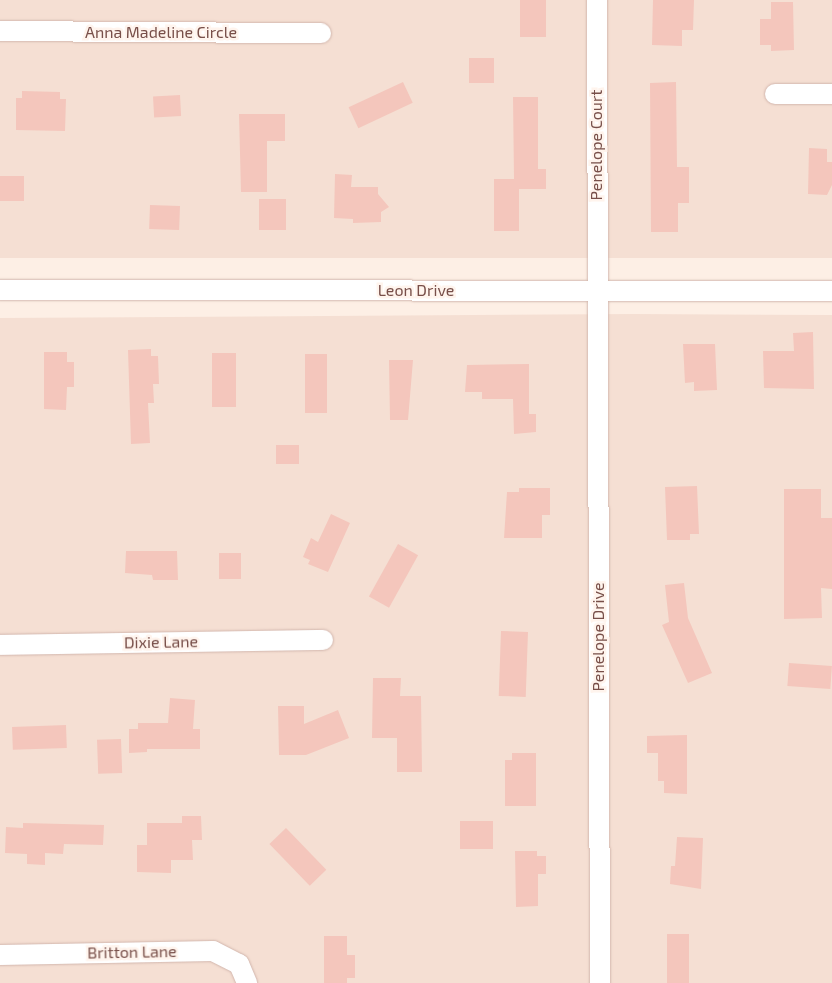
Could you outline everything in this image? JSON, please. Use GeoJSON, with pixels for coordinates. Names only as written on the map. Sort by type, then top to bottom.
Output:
{"type":"FeatureCollection","features":[{"type":"Feature","properties":{"kind":"street","name":"Penelope Court"},"geometry":{"type":"LineString","coordinates":[[596,290],[597,0]]}},
{"type":"Feature","properties":{"kind":"street","name":"Anna Madeline Circle"},"geometry":{"type":"LineString","coordinates":[[0,31],[321,33]]}},
{"type":"Feature","properties":{"kind":"street"},"geometry":{"type":"LineString","coordinates":[[775,94],[832,94]]}},
{"type":"Feature","properties":{"kind":"street","name":"Leon Drive"},"geometry":{"type":"LineString","coordinates":[[0,290],[832,291]]}},
{"type":"Feature","properties":{"kind":"street","name":"Penelope Drive"},"geometry":{"type":"LineString","coordinates":[[596,290],[600,983]]}},
{"type":"Feature","properties":{"kind":"street","name":"Dixie Lane"},"geometry":{"type":"LineString","coordinates":[[0,645],[323,640]]}},
{"type":"Feature","properties":{"kind":"street","name":"Britton Lane"},"geometry":{"type":"LineString","coordinates":[[0,955],[213,951],[239,964],[247,983]]}},
{"type":"Feature","properties":{"kind":"shaded area"},"geometry":{"type":"Polygon","coordinates":[[[0,0],[832,0],[832,258],[0,258],[0,0]]]}},
{"type":"Feature","properties":{"kind":"shaded area"},"geometry":{"type":"Polygon","coordinates":[[[635,314],[832,315],[832,983],[0,983],[0,318],[635,314]]]}},
{"type":"Feature","properties":{"kind":"building"},"geometry":{"type":"Polygon","coordinates":[[[520,0],[546,0],[546,37],[520,37],[520,0]]]}},
{"type":"Feature","properties":{"kind":"building"},"geometry":{"type":"Polygon","coordinates":[[[653,0],[694,0],[693,30],[682,30],[682,46],[652,45],[653,0]]]}},
{"type":"Feature","properties":{"kind":"building"},"geometry":{"type":"Polygon","coordinates":[[[771,2],[793,2],[794,50],[771,51],[771,45],[760,45],[760,19],[771,19],[771,2]]]}},
{"type":"Feature","properties":{"kind":"building"},"geometry":{"type":"Polygon","coordinates":[[[469,58],[494,58],[494,83],[469,83],[469,58]]]}},
{"type":"Feature","properties":{"kind":"building"},"geometry":{"type":"Polygon","coordinates":[[[403,82],[413,103],[358,128],[349,107],[403,82]]]}},
{"type":"Feature","properties":{"kind":"building"},"geometry":{"type":"Polygon","coordinates":[[[676,82],[677,167],[689,167],[689,203],[678,203],[678,232],[651,232],[650,83],[676,82]]]}},
{"type":"Feature","properties":{"kind":"building"},"geometry":{"type":"Polygon","coordinates":[[[22,91],[60,92],[60,99],[66,99],[65,131],[16,130],[16,98],[22,98],[22,91]]]}},
{"type":"Feature","properties":{"kind":"building"},"geometry":{"type":"Polygon","coordinates":[[[180,95],[181,116],[154,117],[153,96],[180,95]]]}},
{"type":"Feature","properties":{"kind":"building"},"geometry":{"type":"Polygon","coordinates":[[[513,97],[538,97],[538,169],[546,169],[546,189],[519,189],[519,231],[494,231],[494,179],[514,179],[513,97]]]}},
{"type":"Feature","properties":{"kind":"building"},"geometry":{"type":"Polygon","coordinates":[[[239,114],[285,114],[285,141],[267,141],[267,192],[241,192],[239,114]]]}},
{"type":"Feature","properties":{"kind":"building"},"geometry":{"type":"Polygon","coordinates":[[[809,148],[827,149],[827,162],[832,162],[832,185],[827,195],[808,194],[809,148]]]}},
{"type":"Feature","properties":{"kind":"building"},"geometry":{"type":"Polygon","coordinates":[[[335,174],[352,175],[351,187],[378,187],[378,194],[389,207],[381,212],[381,222],[353,223],[353,219],[334,218],[335,174]]]}},
{"type":"Feature","properties":{"kind":"building"},"geometry":{"type":"Polygon","coordinates":[[[0,176],[24,176],[24,201],[0,201],[0,176]]]}},
{"type":"Feature","properties":{"kind":"building"},"geometry":{"type":"Polygon","coordinates":[[[259,199],[286,199],[286,230],[259,230],[259,199]]]}},
{"type":"Feature","properties":{"kind":"building"},"geometry":{"type":"Polygon","coordinates":[[[150,205],[180,206],[179,230],[149,229],[150,205]]]}},
{"type":"Feature","properties":{"kind":"building"},"geometry":{"type":"Polygon","coordinates":[[[813,332],[814,389],[764,388],[763,351],[794,351],[793,333],[813,332]]]}},
{"type":"Feature","properties":{"kind":"building"},"geometry":{"type":"Polygon","coordinates":[[[683,344],[715,344],[717,390],[694,391],[694,382],[685,383],[683,344]]]}},
{"type":"Feature","properties":{"kind":"building"},"geometry":{"type":"Polygon","coordinates":[[[151,349],[151,356],[158,356],[159,384],[153,384],[154,403],[148,403],[150,443],[131,444],[128,350],[151,349]]]}},
{"type":"Feature","properties":{"kind":"building"},"geometry":{"type":"Polygon","coordinates":[[[44,352],[67,352],[67,362],[74,362],[74,387],[67,387],[66,410],[44,409],[44,352]]]}},
{"type":"Feature","properties":{"kind":"building"},"geometry":{"type":"Polygon","coordinates":[[[212,353],[236,353],[236,407],[212,407],[212,353]]]}},
{"type":"Feature","properties":{"kind":"building"},"geometry":{"type":"Polygon","coordinates":[[[305,354],[327,354],[327,413],[305,413],[305,354]]]}},
{"type":"Feature","properties":{"kind":"building"},"geometry":{"type":"Polygon","coordinates":[[[389,360],[413,360],[408,420],[390,420],[389,360]]]}},
{"type":"Feature","properties":{"kind":"building"},"geometry":{"type":"Polygon","coordinates":[[[529,364],[529,414],[536,414],[536,432],[514,434],[513,399],[482,399],[482,392],[465,392],[467,365],[529,364]]]}},
{"type":"Feature","properties":{"kind":"building"},"geometry":{"type":"Polygon","coordinates":[[[276,445],[299,445],[299,464],[276,464],[276,445]]]}},
{"type":"Feature","properties":{"kind":"building"},"geometry":{"type":"Polygon","coordinates":[[[697,486],[699,534],[690,534],[690,540],[667,540],[665,487],[697,486]]]}},
{"type":"Feature","properties":{"kind":"building"},"geometry":{"type":"Polygon","coordinates":[[[519,488],[550,488],[550,515],[542,515],[542,538],[504,538],[507,492],[519,492],[519,488]]]}},
{"type":"Feature","properties":{"kind":"building"},"geometry":{"type":"Polygon","coordinates":[[[784,489],[821,489],[821,518],[832,518],[832,589],[821,588],[822,618],[784,619],[784,489]]]}},
{"type":"Feature","properties":{"kind":"building"},"geometry":{"type":"Polygon","coordinates":[[[331,514],[350,523],[328,572],[308,564],[310,560],[303,557],[311,538],[318,542],[331,514]]]}},
{"type":"Feature","properties":{"kind":"building"},"geometry":{"type":"Polygon","coordinates":[[[398,544],[418,555],[389,608],[369,596],[398,544]]]}},
{"type":"Feature","properties":{"kind":"building"},"geometry":{"type":"Polygon","coordinates":[[[126,551],[177,551],[178,580],[153,580],[152,575],[125,573],[126,551]]]}},
{"type":"Feature","properties":{"kind":"building"},"geometry":{"type":"Polygon","coordinates":[[[219,553],[241,553],[241,579],[219,579],[219,553]]]}},
{"type":"Feature","properties":{"kind":"building"},"geometry":{"type":"Polygon","coordinates":[[[684,583],[688,618],[712,673],[688,683],[662,625],[669,622],[665,585],[684,583]]]}},
{"type":"Feature","properties":{"kind":"building"},"geometry":{"type":"Polygon","coordinates":[[[501,631],[528,632],[526,697],[499,696],[501,631]]]}},
{"type":"Feature","properties":{"kind":"building"},"geometry":{"type":"Polygon","coordinates":[[[789,663],[832,666],[830,689],[787,686],[789,663]]]}},
{"type":"Feature","properties":{"kind":"building"},"geometry":{"type":"Polygon","coordinates":[[[373,678],[401,678],[400,696],[421,696],[422,772],[397,772],[397,738],[372,738],[373,678]]]}},
{"type":"Feature","properties":{"kind":"building"},"geometry":{"type":"Polygon","coordinates":[[[170,698],[195,700],[193,729],[200,729],[200,749],[147,749],[147,752],[129,753],[129,729],[138,729],[138,723],[168,723],[170,698]]]}},
{"type":"Feature","properties":{"kind":"building"},"geometry":{"type":"Polygon","coordinates":[[[278,706],[304,706],[304,724],[338,710],[349,738],[306,755],[279,755],[278,706]]]}},
{"type":"Feature","properties":{"kind":"building"},"geometry":{"type":"Polygon","coordinates":[[[66,725],[67,748],[13,750],[12,727],[66,725]]]}},
{"type":"Feature","properties":{"kind":"building"},"geometry":{"type":"Polygon","coordinates":[[[687,735],[687,794],[664,793],[664,781],[658,781],[658,753],[647,753],[647,736],[687,735]]]}},
{"type":"Feature","properties":{"kind":"building"},"geometry":{"type":"Polygon","coordinates":[[[121,739],[122,773],[98,774],[97,740],[121,739]]]}},
{"type":"Feature","properties":{"kind":"building"},"geometry":{"type":"Polygon","coordinates":[[[512,753],[536,753],[536,806],[505,806],[505,760],[512,760],[512,753]]]}},
{"type":"Feature","properties":{"kind":"building"},"geometry":{"type":"Polygon","coordinates":[[[182,816],[201,816],[202,840],[192,840],[193,860],[171,860],[171,873],[137,872],[137,845],[147,845],[147,823],[182,823],[182,816]]]}},
{"type":"Feature","properties":{"kind":"building"},"geometry":{"type":"Polygon","coordinates":[[[460,821],[493,821],[493,849],[460,849],[460,821]]]}},
{"type":"Feature","properties":{"kind":"building"},"geometry":{"type":"Polygon","coordinates":[[[23,823],[104,825],[103,845],[64,844],[63,854],[45,853],[45,865],[27,864],[27,854],[5,853],[6,827],[23,828],[23,823]]]}},
{"type":"Feature","properties":{"kind":"building"},"geometry":{"type":"Polygon","coordinates":[[[286,828],[326,870],[310,886],[269,844],[286,828]]]}},
{"type":"Feature","properties":{"kind":"building"},"geometry":{"type":"Polygon","coordinates":[[[677,837],[703,838],[701,889],[670,884],[671,866],[675,866],[677,837]]]}},
{"type":"Feature","properties":{"kind":"building"},"geometry":{"type":"Polygon","coordinates":[[[515,851],[537,851],[537,856],[546,856],[546,874],[538,874],[538,906],[516,907],[515,851]]]}},
{"type":"Feature","properties":{"kind":"building"},"geometry":{"type":"Polygon","coordinates":[[[667,934],[689,934],[689,983],[667,983],[667,934]]]}},
{"type":"Feature","properties":{"kind":"building"},"geometry":{"type":"Polygon","coordinates":[[[324,936],[347,936],[347,955],[355,955],[355,978],[347,978],[347,983],[324,983],[324,936]]]}}]}
